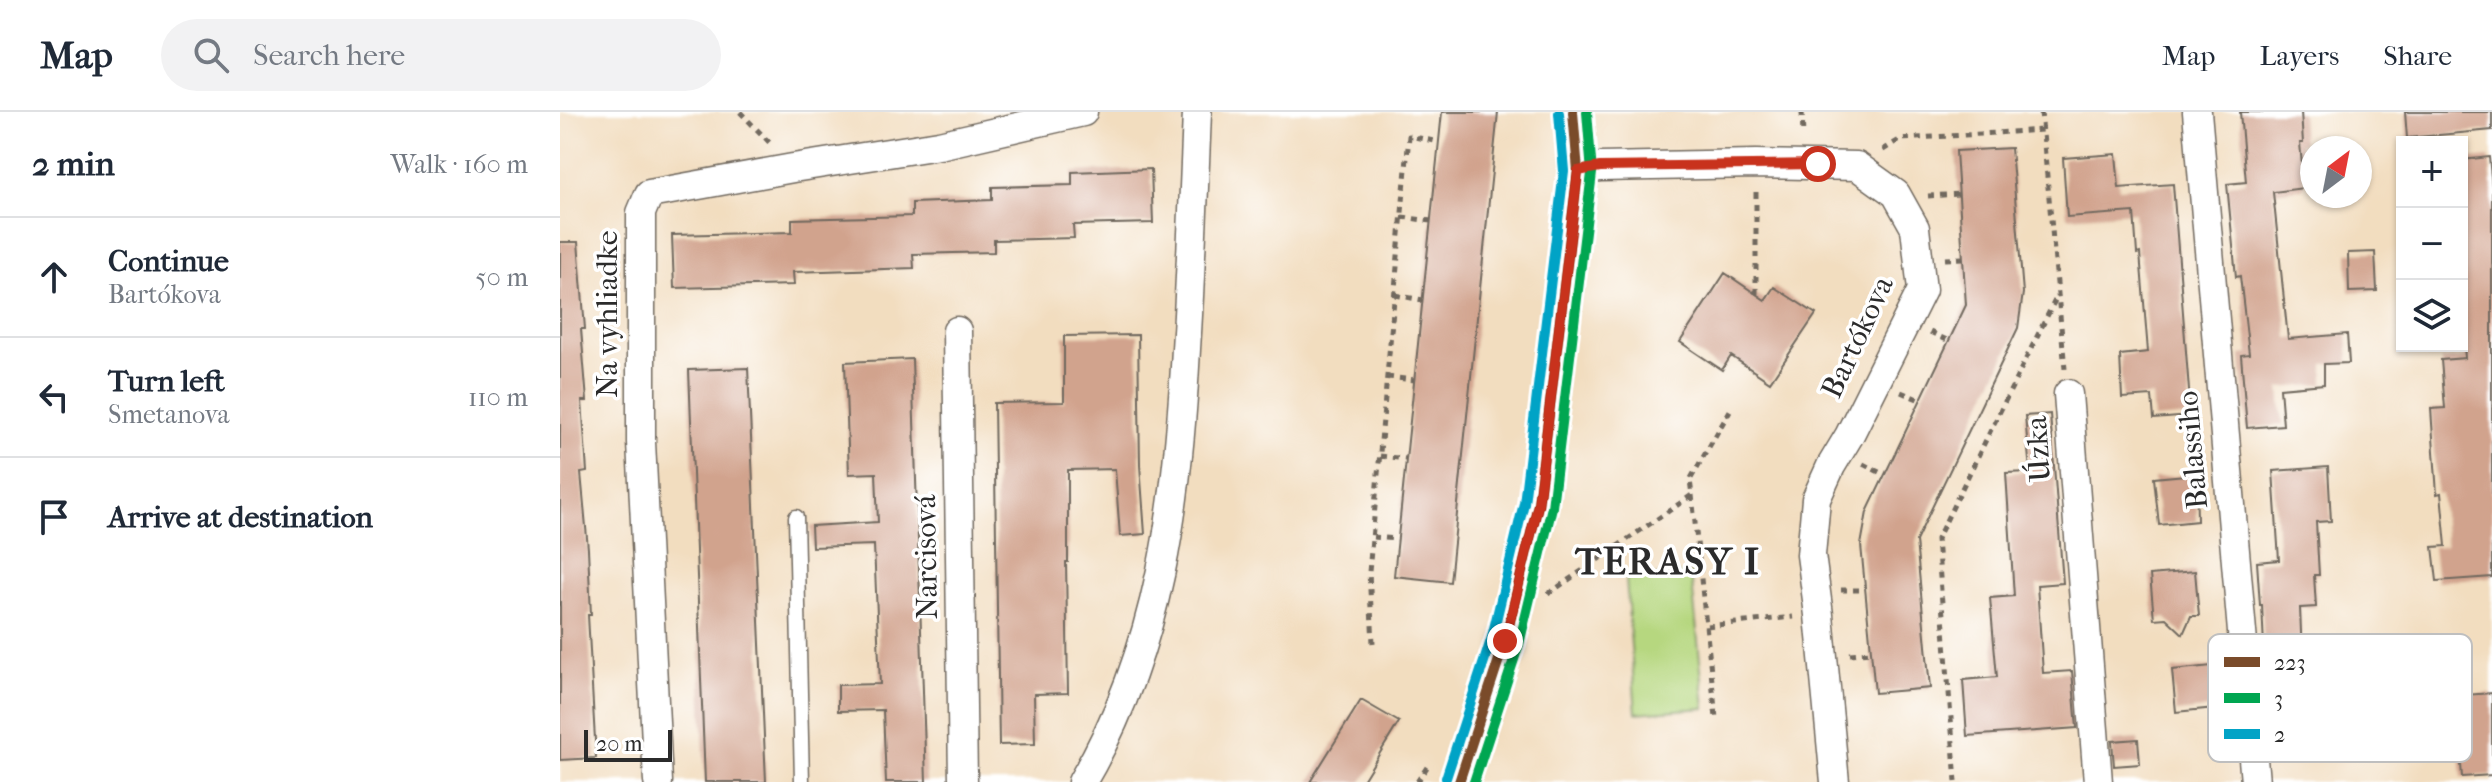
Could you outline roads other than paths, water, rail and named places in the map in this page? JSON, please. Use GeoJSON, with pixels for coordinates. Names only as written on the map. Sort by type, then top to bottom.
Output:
{"type":"FeatureCollection","features":[{"type":"Feature","properties":{"kind":"street","name":"Na vyhliadke"},"geometry":{"type":"LineString","coordinates":[[658,782],[641,442],[641,213],[649,194],[939,145],[1083,112]]}},
{"type":"Feature","properties":{"kind":"street"},"geometry":{"type":"LineString","coordinates":[[1082,782],[1134,665],[1163,567],[1173,508],[1183,409],[1197,112]]}},
{"type":"Feature","properties":{"kind":"street"},"geometry":{"type":"LineString","coordinates":[[1459,777],[1505,641],[1538,505],[1578,171],[1573,112]]}},
{"type":"Feature","properties":{"kind":"street","name":"Balassiho"},"geometry":{"type":"LineString","coordinates":[[2197,112],[2242,634]]}},
{"type":"Feature","properties":{"kind":"street","name":"Bartókova"},"geometry":{"type":"LineString","coordinates":[[1578,171],[1600,167],[1756,164],[1857,166],[1896,194],[1915,228],[1922,290],[1816,499],[1811,555],[1826,603],[1835,782]]}},
{"type":"Feature","properties":{"kind":"street","name":"Narcisová"},"geometry":{"type":"LineString","coordinates":[[957,331],[963,782]]}},
{"type":"Feature","properties":{"kind":"street","name":"Úzka"},"geometry":{"type":"LineString","coordinates":[[2068,394],[2098,782]]}},
{"type":"Feature","properties":{"kind":"street","name":"Balassiho"},"geometry":{"type":"LineString","coordinates":[[2253,762],[2255,782]]}},
{"type":"Feature","properties":{"kind":"lane"},"geometry":{"type":"LineString","coordinates":[[796,517],[802,782]]}},
{"type":"Feature","properties":{"kind":"district","name":"TERASY I"},"geometry":{"type":"Point","coordinates":[1668,561]}}]}
